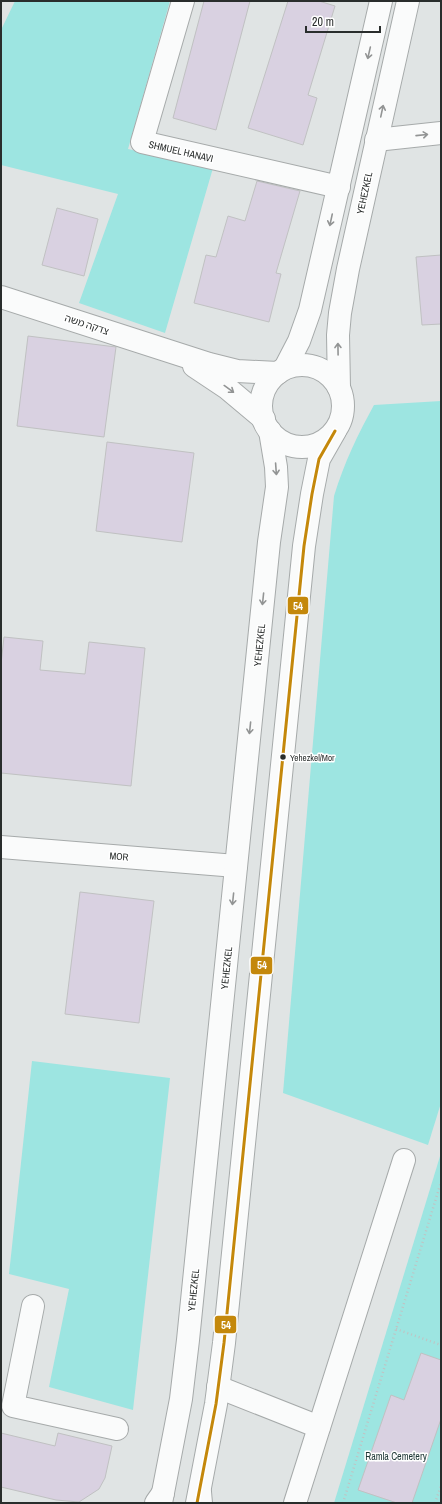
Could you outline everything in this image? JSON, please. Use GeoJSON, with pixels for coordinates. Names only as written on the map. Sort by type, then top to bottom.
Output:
{"type":"FeatureCollection","features":[{"type":"Feature","properties":{"kind":"street","name":"SHMUEL HANAVI"},"geometry":{"type":"LineString","coordinates":[[183,1],[142,142],[339,187]]}},
{"type":"Feature","properties":{"kind":"street"},"geometry":{"type":"LineString","coordinates":[[335,431],[326,439],[315,445],[303,447],[290,445],[279,440],[267,425],[262,406],[263,393],[269,382],[281,371],[299,341],[310,310],[381,1]]}},
{"type":"Feature","properties":{"kind":"street","name":"YEHEZKEL"},"geometry":{"type":"LineString","coordinates":[[339,388],[338,335],[340,313],[376,140],[408,1]]}},
{"type":"Feature","properties":{"kind":"street"},"geometry":{"type":"LineString","coordinates":[[376,140],[441,133]]}},
{"type":"Feature","properties":{"kind":"street","name":"צדקה משה"},"geometry":{"type":"LineString","coordinates":[[1,296],[173,352],[237,371],[281,371]]}},
{"type":"Feature","properties":{"kind":"street","name":"צדקה משה"},"geometry":{"type":"LineString","coordinates":[[173,352],[227,388],[267,425]]}},
{"type":"Feature","properties":{"kind":"street"},"geometry":{"type":"LineString","coordinates":[[199,1499],[218,1387],[304,546],[319,459],[341,421],[343,410],[343,398],[339,388],[332,377],[322,370],[310,365],[297,365],[281,371]]}},
{"type":"Feature","properties":{"kind":"street","name":"YEHEZKEL"},"geometry":{"type":"LineString","coordinates":[[160,1500],[181,1399],[269,542],[277,487],[276,467],[267,425]]}},
{"type":"Feature","properties":{"kind":"street","name":"MOR"},"geometry":{"type":"LineString","coordinates":[[1,848],[236,866]]}},
{"type":"Feature","properties":{"kind":"street"},"geometry":{"type":"LineString","coordinates":[[295,1503],[404,1160]]}},
{"type":"Feature","properties":{"kind":"street"},"geometry":{"type":"LineString","coordinates":[[33,1306],[9,1384],[13,1406],[117,1429]]}},
{"type":"Feature","properties":{"kind":"street"},"geometry":{"type":"LineString","coordinates":[[218,1387],[319,1427]]}},
{"type":"Feature","properties":{"kind":"path"},"geometry":{"type":"LineString","coordinates":[[344,1503],[441,1182]]}},
{"type":"Feature","properties":{"kind":"path"},"geometry":{"type":"LineString","coordinates":[[396,1329],[441,1345]]}},
{"type":"Feature","properties":{"kind":"path"},"geometry":{"type":"LineString","coordinates":[[435,1503],[441,1486]]}},
{"type":"Feature","properties":{"kind":"green space"},"geometry":{"type":"Polygon","coordinates":[[[15,1],[170,1],[128,149],[213,168],[165,333],[79,303],[118,194],[1,165],[1,30],[15,1]]]}},
{"type":"Feature","properties":{"kind":"green space"},"geometry":{"type":"Polygon","coordinates":[[[441,401],[441,1103],[428,1145],[283,1093],[334,496],[352,449],[374,405],[441,401]]]}},
{"type":"Feature","properties":{"kind":"green space"},"geometry":{"type":"Polygon","coordinates":[[[32,1061],[170,1078],[133,1410],[49,1387],[69,1289],[9,1274],[32,1061]]]}},
{"type":"Feature","properties":{"kind":"green space","name":"Ramla Cemetery"},"geometry":{"type":"Polygon","coordinates":[[[441,1153],[441,1503],[334,1503],[441,1153]]]}},
{"type":"Feature","properties":{"kind":"building"},"geometry":{"type":"Polygon","coordinates":[[[204,1],[250,1],[216,130],[173,118],[204,1]]]}},
{"type":"Feature","properties":{"kind":"building"},"geometry":{"type":"Polygon","coordinates":[[[288,1],[319,1],[335,6],[308,95],[317,98],[303,145],[248,128],[288,1]]]}},
{"type":"Feature","properties":{"kind":"building"},"geometry":{"type":"Polygon","coordinates":[[[257,181],[300,191],[276,273],[281,274],[269,322],[194,303],[206,255],[216,257],[228,216],[245,221],[257,181]]]}},
{"type":"Feature","properties":{"kind":"building"},"geometry":{"type":"Polygon","coordinates":[[[57,208],[98,219],[84,276],[42,265],[57,208]]]}},
{"type":"Feature","properties":{"kind":"building"},"geometry":{"type":"Polygon","coordinates":[[[441,255],[441,324],[422,325],[416,257],[441,255]]]}},
{"type":"Feature","properties":{"kind":"building"},"geometry":{"type":"Polygon","coordinates":[[[28,336],[116,347],[104,437],[17,426],[28,336]]]}},
{"type":"Feature","properties":{"kind":"building"},"geometry":{"type":"Polygon","coordinates":[[[107,442],[194,453],[182,542],[96,531],[107,442]]]}},
{"type":"Feature","properties":{"kind":"building"},"geometry":{"type":"Polygon","coordinates":[[[4,637],[43,641],[40,670],[85,674],[89,642],[145,648],[131,786],[1,773],[1,664],[4,637]]]}},
{"type":"Feature","properties":{"kind":"building"},"geometry":{"type":"Polygon","coordinates":[[[80,892],[154,901],[139,1023],[65,1014],[80,892]]]}},
{"type":"Feature","properties":{"kind":"building"},"geometry":{"type":"Polygon","coordinates":[[[421,1353],[441,1360],[441,1419],[412,1503],[397,1503],[358,1490],[391,1395],[404,1400],[421,1353]]]}},
{"type":"Feature","properties":{"kind":"building"},"geometry":{"type":"Polygon","coordinates":[[[1,1433],[55,1446],[58,1433],[112,1446],[105,1478],[99,1489],[79,1502],[56,1500],[1,1487],[1,1433]]]}},
{"type":"Feature","properties":{"kind":"transit line","name":"54"},"geometry":{"type":"LineString","coordinates":[[197,1503],[216,1404],[224,1343],[304,546],[319,459],[335,431]]}},
{"type":"Feature","properties":{"kind":"place","name":"Yehezkel/Mor"},"geometry":{"type":"Point","coordinates":[283,757]}}]}
